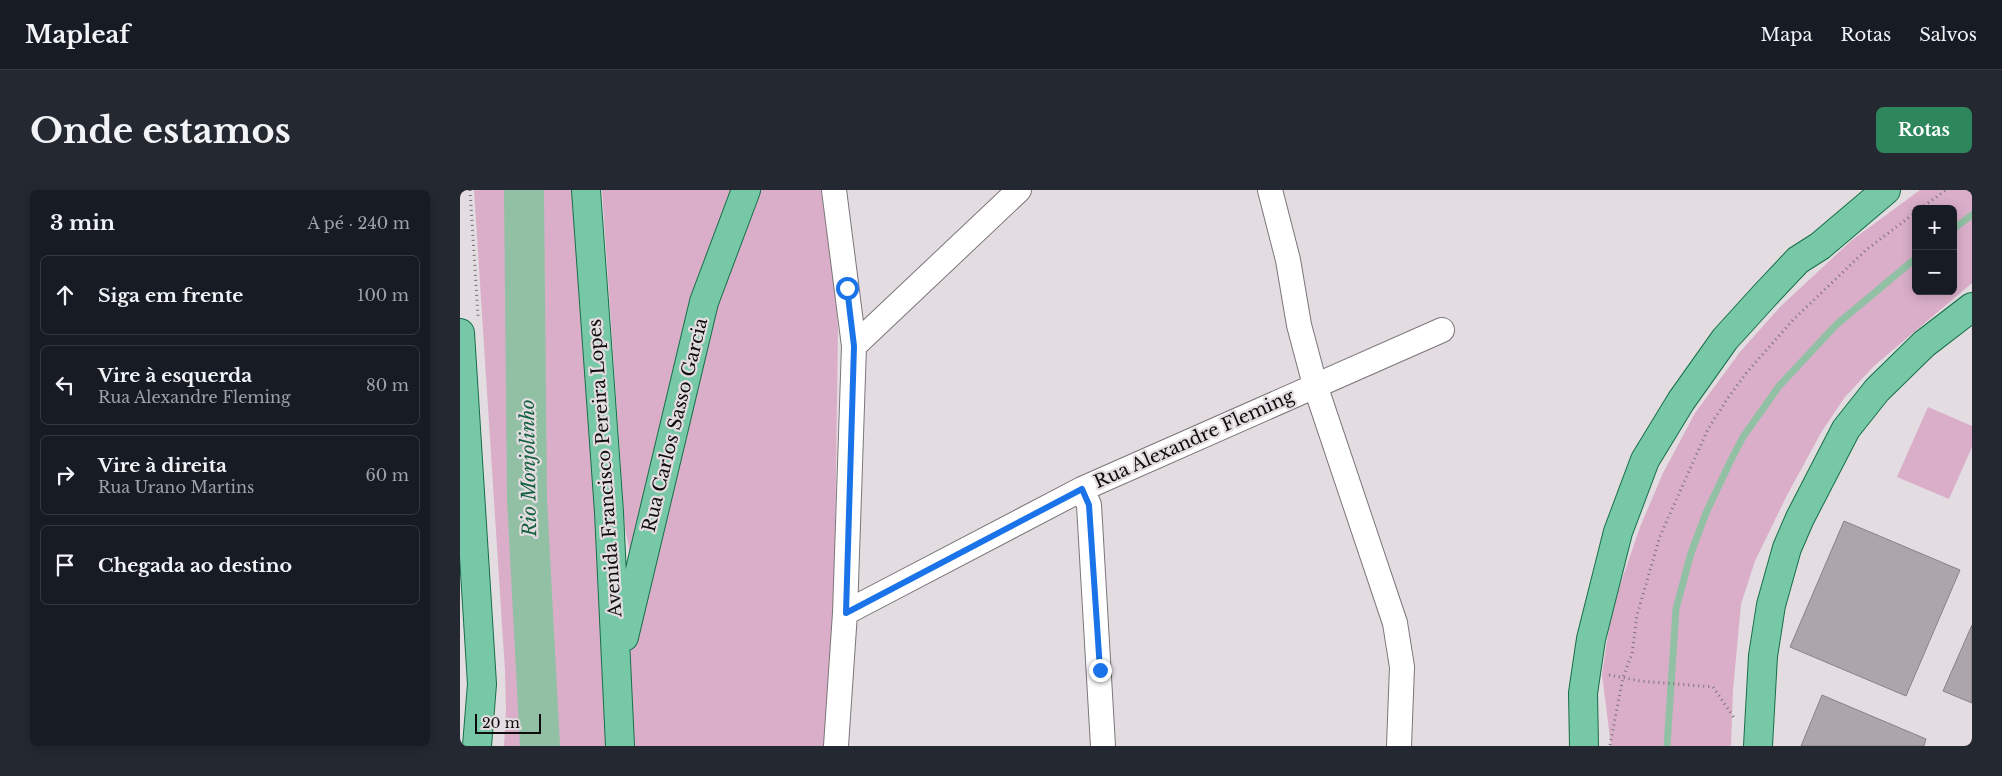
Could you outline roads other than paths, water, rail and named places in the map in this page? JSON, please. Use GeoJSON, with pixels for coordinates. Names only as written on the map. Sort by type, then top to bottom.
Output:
{"type":"FeatureCollection","features":[{"type":"Feature","properties":{"kind":"main road","name":"Avenida Francisco Pereira Lopes"},"geometry":{"type":"LineString","coordinates":[[586,190],[608,502],[620,746]]}},
{"type":"Feature","properties":{"kind":"main road","name":"Rua Carlos Sasso Garcia"},"geometry":{"type":"LineString","coordinates":[[617,665],[704,302],[746,190]]}},
{"type":"Feature","properties":{"kind":"main road"},"geometry":{"type":"LineString","coordinates":[[1584,746],[1583,693],[1591,639],[1618,532],[1645,460],[1681,402],[1725,339],[1798,260],[1820,246],[1886,190]]}},
{"type":"Feature","properties":{"kind":"main road"},"geometry":{"type":"LineString","coordinates":[[1758,746],[1763,656],[1771,605],[1787,548],[1800,518],[1846,429],[1877,390],[1924,344],[1972,307]]}},
{"type":"Feature","properties":{"kind":"main road"},"geometry":{"type":"LineString","coordinates":[[460,333],[482,684],[477,746]]}},
{"type":"Feature","properties":{"kind":"street"},"geometry":{"type":"LineString","coordinates":[[834,190],[854,346],[846,613],[836,746]]}},
{"type":"Feature","properties":{"kind":"street"},"geometry":{"type":"LineString","coordinates":[[854,346],[1019,190]]}},
{"type":"Feature","properties":{"kind":"street"},"geometry":{"type":"LineString","coordinates":[[1270,190],[1288,260],[1299,324],[1316,385],[1395,623],[1402,668],[1399,746]]}},
{"type":"Feature","properties":{"kind":"street","name":"Rua Alexandre Fleming"},"geometry":{"type":"LineString","coordinates":[[846,613],[1082,489],[1442,330]]}},
{"type":"Feature","properties":{"kind":"street"},"geometry":{"type":"LineString","coordinates":[[1082,489],[1089,505],[1103,746]]}},
{"type":"Feature","properties":{"kind":"waterway","name":"Rio Monjolinho"},"geometry":{"type":"LineString","coordinates":[[524,190],[527,499],[540,746]]}},
{"type":"Feature","properties":{"kind":"waterway"},"geometry":{"type":"LineString","coordinates":[[1957,226],[1972,215]]}},
{"type":"Feature","properties":{"kind":"waterway"},"geometry":{"type":"LineString","coordinates":[[1667,746],[1676,609],[1691,553],[1706,513],[1730,462],[1743,437],[1779,386],[1836,325],[1912,261]]}}]}
